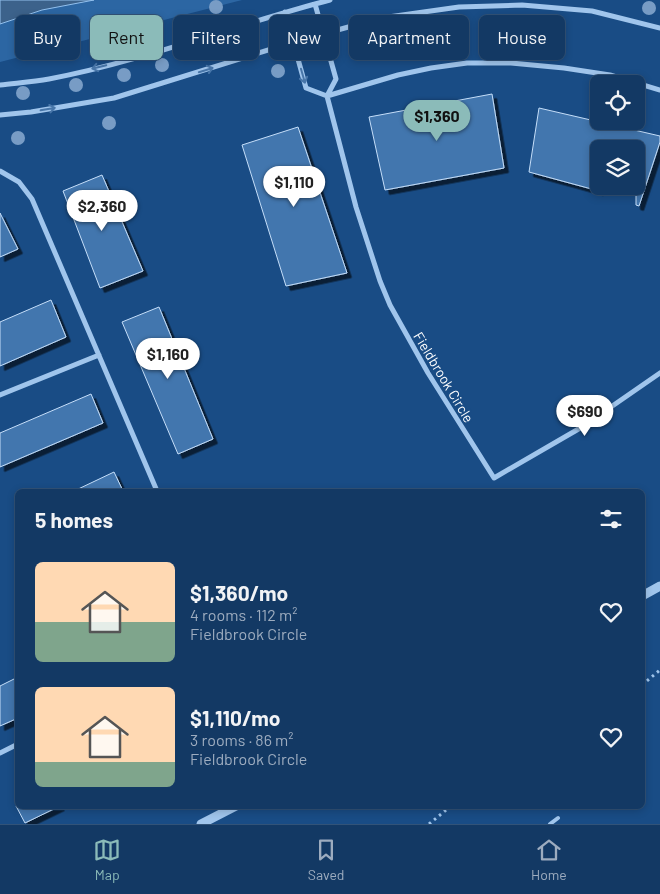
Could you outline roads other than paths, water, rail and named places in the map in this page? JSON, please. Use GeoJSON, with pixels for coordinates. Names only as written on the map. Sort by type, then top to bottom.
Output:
{"type":"FeatureCollection","features":[{"type":"Feature","properties":{"kind":"street"},"geometry":{"type":"LineString","coordinates":[[0,84],[48,80],[134,58],[330,0]]}},
{"type":"Feature","properties":{"kind":"street"},"geometry":{"type":"LineString","coordinates":[[315,4],[318,15]]}},
{"type":"Feature","properties":{"kind":"street"},"geometry":{"type":"LineString","coordinates":[[339,30],[382,18],[459,7],[522,5],[592,11],[660,28]]}},
{"type":"Feature","properties":{"kind":"street"},"geometry":{"type":"LineString","coordinates":[[0,115],[31,112],[114,98],[269,50]]}},
{"type":"Feature","properties":{"kind":"street"},"geometry":{"type":"LineString","coordinates":[[299,60],[306,88],[327,96],[398,75],[467,63],[511,63],[564,68],[610,75],[660,90]]}},
{"type":"Feature","properties":{"kind":"street"},"geometry":{"type":"LineString","coordinates":[[327,96],[336,79],[331,60]]}},
{"type":"Feature","properties":{"kind":"street","name":"Fieldbrook Circle"},"geometry":{"type":"LineString","coordinates":[[327,96],[356,207],[390,305],[428,373],[494,478],[582,427],[660,372]]}},
{"type":"Feature","properties":{"kind":"street"},"geometry":{"type":"LineString","coordinates":[[0,170],[19,182],[32,199],[156,489]]}},
{"type":"Feature","properties":{"kind":"street"},"geometry":{"type":"LineString","coordinates":[[0,396],[99,355]]}},
{"type":"Feature","properties":{"kind":"street"},"geometry":{"type":"LineString","coordinates":[[645,594],[660,586]]}},
{"type":"Feature","properties":{"kind":"street"},"geometry":{"type":"LineString","coordinates":[[0,753],[15,746]]}},
{"type":"Feature","properties":{"kind":"street"},"geometry":{"type":"LineString","coordinates":[[201,824],[230,809]]}},
{"type":"Feature","properties":{"kind":"lane"},"geometry":{"type":"LineString","coordinates":[[550,824],[558,818]]}}]}
